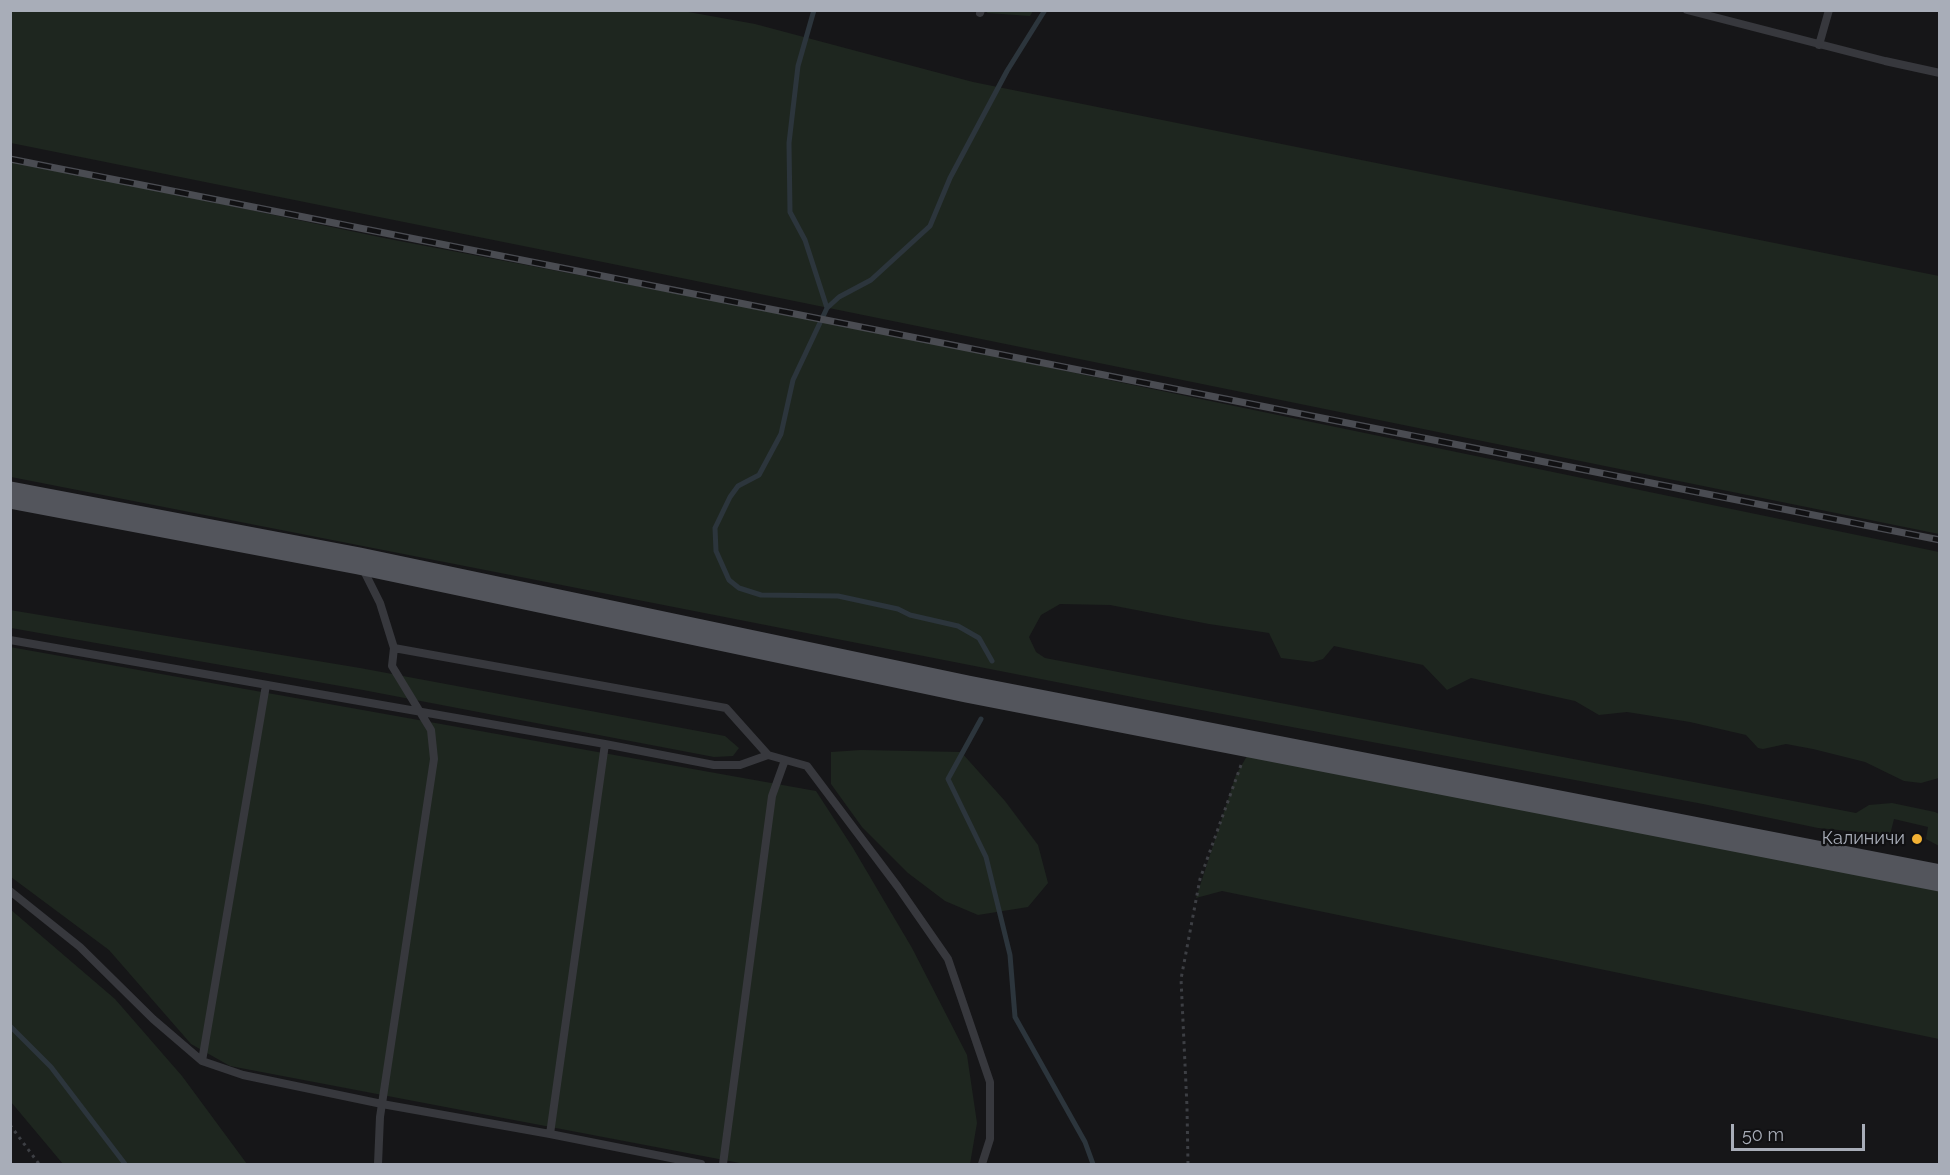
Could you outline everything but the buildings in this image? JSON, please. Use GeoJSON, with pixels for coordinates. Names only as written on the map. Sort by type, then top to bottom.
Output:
{"type":"FeatureCollection","features":[{"type":"Feature","properties":{"kind":"main road"},"geometry":{"type":"LineString","coordinates":[[10,495],[359,561],[967,689],[1940,878]]}},
{"type":"Feature","properties":{"kind":"lane"},"geometry":{"type":"LineString","coordinates":[[1687,10],[1819,45],[1940,73]]}},
{"type":"Feature","properties":{"kind":"lane"},"geometry":{"type":"LineString","coordinates":[[1819,45],[1829,10]]}},
{"type":"Feature","properties":{"kind":"lane"},"geometry":{"type":"LineString","coordinates":[[359,561],[380,603],[394,648],[393,666],[431,730],[434,759],[382,1104],[378,1164]]}},
{"type":"Feature","properties":{"kind":"lane"},"geometry":{"type":"LineString","coordinates":[[10,640],[714,765],[740,765],[768,755]]}},
{"type":"Feature","properties":{"kind":"lane"},"geometry":{"type":"LineString","coordinates":[[394,648],[726,708],[768,755],[807,766],[898,887],[948,959],[990,1082],[990,1139],[982,1164]]}},
{"type":"Feature","properties":{"kind":"lane"},"geometry":{"type":"LineString","coordinates":[[202,1060],[266,685]]}},
{"type":"Feature","properties":{"kind":"lane"},"geometry":{"type":"LineString","coordinates":[[550,1134],[605,744]]}},
{"type":"Feature","properties":{"kind":"lane"},"geometry":{"type":"LineString","coordinates":[[723,1164],[772,796],[785,760]]}},
{"type":"Feature","properties":{"kind":"lane"},"geometry":{"type":"LineString","coordinates":[[10,891],[80,946],[153,1019],[202,1060],[243,1075],[382,1104],[701,1164]]}},
{"type":"Feature","properties":{"kind":"path"},"geometry":{"type":"LineString","coordinates":[[1188,1164],[1181,979],[1200,879],[1249,744]]}},
{"type":"Feature","properties":{"kind":"path"},"geometry":{"type":"LineString","coordinates":[[10,1125],[39,1164]]}},
{"type":"Feature","properties":{"kind":"shaded area"},"geometry":{"type":"Polygon","coordinates":[[[988,10],[1033,11],[1030,16],[987,13],[988,10]]]}},
{"type":"Feature","properties":{"kind":"shaded area"},"geometry":{"type":"Polygon","coordinates":[[[10,11],[683,11],[755,24],[973,82],[1939,276],[1939,534],[11,143],[10,11]]]}},
{"type":"Feature","properties":{"kind":"shaded area"},"geometry":{"type":"Polygon","coordinates":[[[11,160],[389,239],[858,328],[1939,552],[1939,778],[1921,783],[1904,781],[1865,762],[1813,749],[1786,744],[1763,749],[1758,748],[1746,735],[1690,722],[1627,712],[1599,715],[1575,701],[1471,678],[1447,690],[1423,665],[1334,646],[1323,659],[1313,662],[1281,658],[1269,633],[1110,605],[1060,604],[1041,615],[1029,637],[1036,652],[1045,658],[1856,813],[1869,805],[1892,803],[1935,812],[1939,814],[1939,846],[1926,839],[1928,827],[1894,819],[1890,835],[1818,828],[1703,804],[1153,701],[11,477],[11,160]]]}},
{"type":"Feature","properties":{"kind":"shaded area"},"geometry":{"type":"Polygon","coordinates":[[[10,610],[360,668],[725,736],[739,748],[733,756],[714,757],[363,690],[11,628],[10,610]]]}},
{"type":"Feature","properties":{"kind":"shaded area"},"geometry":{"type":"Polygon","coordinates":[[[10,647],[816,791],[853,848],[912,948],[967,1055],[977,1123],[970,1164],[745,1164],[230,1066],[191,1044],[109,950],[11,877],[10,647]]]}},
{"type":"Feature","properties":{"kind":"shaded area"},"geometry":{"type":"Polygon","coordinates":[[[861,750],[961,752],[1005,801],[1038,845],[1048,883],[1028,907],[978,915],[945,901],[908,873],[862,827],[831,784],[831,752],[861,750]]]}},
{"type":"Feature","properties":{"kind":"shaded area"},"geometry":{"type":"Polygon","coordinates":[[[1247,756],[1939,890],[1939,1039],[1222,891],[1196,898],[1236,775],[1247,756]]]}},
{"type":"Feature","properties":{"kind":"shaded area"},"geometry":{"type":"Polygon","coordinates":[[[10,909],[115,999],[182,1076],[247,1164],[63,1164],[11,1102],[10,909]]]}},
{"type":"Feature","properties":{"kind":"waterway"},"geometry":{"type":"LineString","coordinates":[[814,10],[798,66],[789,143],[790,212],[805,240],[827,308]]}},
{"type":"Feature","properties":{"kind":"waterway"},"geometry":{"type":"LineString","coordinates":[[992,661],[979,638],[958,626],[910,615],[898,609],[838,596],[761,595],[739,588],[729,580],[716,551],[715,528],[738,486],[759,475],[781,434],[793,380],[827,308],[839,297],[871,280],[930,226],[950,178],[1007,71],[1045,10]]}},
{"type":"Feature","properties":{"kind":"waterway"},"geometry":{"type":"LineString","coordinates":[[981,719],[948,779],[986,857],[1010,955],[1015,1017],[1085,1142],[1093,1164]]}},
{"type":"Feature","properties":{"kind":"waterway"},"geometry":{"type":"LineString","coordinates":[[10,1026],[51,1067],[125,1164]]}},
{"type":"Feature","properties":{"kind":"railway"},"geometry":{"type":"LineString","coordinates":[[10,159],[1940,540]]}},
{"type":"Feature","properties":{"kind":"place","name":"Калиничи"},"geometry":{"type":"Point","coordinates":[1917,839]}}]}
